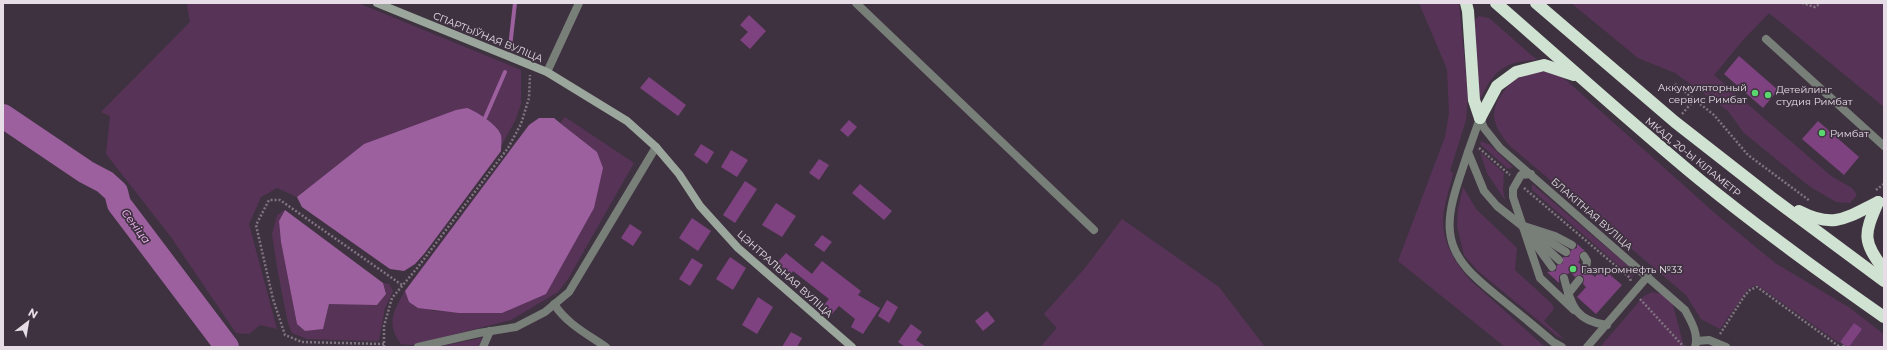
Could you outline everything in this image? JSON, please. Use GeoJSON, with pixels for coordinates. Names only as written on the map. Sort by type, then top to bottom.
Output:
{"type":"FeatureCollection","features":[{"type":"Feature","properties":{"kind":"highway"},"geometry":{"type":"LineString","coordinates":[[1466,3],[1468,11],[1474,100],[1480,118]]}},
{"type":"Feature","properties":{"kind":"highway","name":"МКАД, 20-Ы КІЛАМЕТР"},"geometry":{"type":"LineString","coordinates":[[1496,3],[1622,114],[1701,180],[1795,254],[1884,317]]}},
{"type":"Feature","properties":{"kind":"highway","name":"МКАД, 20-Ы КІЛАМЕТР"},"geometry":{"type":"LineString","coordinates":[[1536,3],[1675,122],[1771,197],[1884,281]]}},
{"type":"Feature","properties":{"kind":"highway"},"geometry":{"type":"LineString","coordinates":[[1480,118],[1497,86],[1516,72],[1544,65],[1557,68],[1584,79]]}},
{"type":"Feature","properties":{"kind":"highway"},"geometry":{"type":"LineString","coordinates":[[1771,197],[1812,218],[1836,221],[1846,218],[1878,198]]}},
{"type":"Feature","properties":{"kind":"highway"},"geometry":{"type":"LineString","coordinates":[[1878,198],[1867,233],[1870,252],[1884,270]]}},
{"type":"Feature","properties":{"kind":"street","name":"СПАРТЫЎНАЯ ВУЛІЦА"},"geometry":{"type":"LineString","coordinates":[[377,3],[547,72]]}},
{"type":"Feature","properties":{"kind":"street"},"geometry":{"type":"LineString","coordinates":[[547,72],[579,3]]}},
{"type":"Feature","properties":{"kind":"street"},"geometry":{"type":"LineString","coordinates":[[856,3],[1094,230]]}},
{"type":"Feature","properties":{"kind":"street"},"geometry":{"type":"LineString","coordinates":[[1766,39],[1884,146]]}},
{"type":"Feature","properties":{"kind":"street","name":"ЦЭНТРАЛЬНАЯ ВУЛІЦА"},"geometry":{"type":"LineString","coordinates":[[547,72],[627,121],[656,147],[679,174],[700,206],[738,248],[852,347]]}},
{"type":"Feature","properties":{"kind":"street"},"geometry":{"type":"LineString","coordinates":[[1480,118],[1468,152],[1450,214],[1452,246],[1471,274],[1553,342],[1562,347]]}},
{"type":"Feature","properties":{"kind":"street","name":"БЛАКІТНАЯ ВУЛІЦА"},"geometry":{"type":"LineString","coordinates":[[1480,118],[1484,128],[1500,148],[1686,310],[1694,325],[1696,344]]}},
{"type":"Feature","properties":{"kind":"street"},"geometry":{"type":"LineString","coordinates":[[418,347],[440,344],[490,331],[516,327],[545,312],[569,292],[656,147]]}},
{"type":"Feature","properties":{"kind":"street"},"geometry":{"type":"LineString","coordinates":[[1468,152],[1484,191],[1497,206],[1521,225],[1559,260]]}},
{"type":"Feature","properties":{"kind":"street"},"geometry":{"type":"LineString","coordinates":[[1531,174],[1521,175],[1512,189],[1521,225],[1540,278],[1585,319],[1595,323],[1607,325]]}},
{"type":"Feature","properties":{"kind":"street"},"geometry":{"type":"LineString","coordinates":[[1521,225],[1555,236],[1572,245]]}},
{"type":"Feature","properties":{"kind":"street"},"geometry":{"type":"LineString","coordinates":[[1521,225],[1566,252]]}},
{"type":"Feature","properties":{"kind":"street"},"geometry":{"type":"LineString","coordinates":[[1521,225],[1552,267]]}},
{"type":"Feature","properties":{"kind":"street"},"geometry":{"type":"LineString","coordinates":[[1584,256],[1588,261],[1586,270]]}},
{"type":"Feature","properties":{"kind":"street"},"geometry":{"type":"LineString","coordinates":[[1587,347],[1648,276]]}},
{"type":"Feature","properties":{"kind":"street"},"geometry":{"type":"LineString","coordinates":[[1564,278],[1574,310]]}},
{"type":"Feature","properties":{"kind":"street"},"geometry":{"type":"LineString","coordinates":[[1568,294],[1579,280]]}},
{"type":"Feature","properties":{"kind":"street"},"geometry":{"type":"LineString","coordinates":[[554,304],[562,315],[574,326],[606,347]]}},
{"type":"Feature","properties":{"kind":"street"},"geometry":{"type":"LineString","coordinates":[[483,347],[490,331]]}},
{"type":"Feature","properties":{"kind":"street"},"geometry":{"type":"LineString","coordinates":[[1696,344],[1709,340],[1726,347]]}},
{"type":"Feature","properties":{"kind":"path"},"geometry":{"type":"LineString","coordinates":[[1802,3],[1814,8],[1821,3]]}},
{"type":"Feature","properties":{"kind":"path"},"geometry":{"type":"LineString","coordinates":[[402,285],[280,200],[269,200],[256,225],[273,299],[285,335],[302,342],[384,346],[384,326],[392,298],[508,148],[521,124],[529,98],[531,66]]}},
{"type":"Feature","properties":{"kind":"path"},"geometry":{"type":"LineString","coordinates":[[1675,84],[1714,115],[1748,155],[1811,203]]}},
{"type":"Feature","properties":{"kind":"path"},"geometry":{"type":"LineString","coordinates":[[1675,122],[1695,99]]}},
{"type":"Feature","properties":{"kind":"path"},"geometry":{"type":"LineString","coordinates":[[1480,148],[1506,172]]}},
{"type":"Feature","properties":{"kind":"path"},"geometry":{"type":"LineString","coordinates":[[1878,198],[1884,184]]}},
{"type":"Feature","properties":{"kind":"path"},"geometry":{"type":"LineString","coordinates":[[1530,192],[1630,278],[1642,302],[1684,347]]}},
{"type":"Feature","properties":{"kind":"path"},"geometry":{"type":"LineString","coordinates":[[1715,342],[1745,295],[1750,290],[1757,287],[1842,346]]}},
{"type":"Feature","properties":{"kind":"shaded area"},"geometry":{"type":"Polygon","coordinates":[[[189,3],[358,3],[521,70],[521,104],[515,121],[501,146],[501,135],[364,144],[297,197],[277,188],[261,197],[249,224],[277,329],[260,325],[249,334],[236,333],[171,237],[106,154],[110,116],[101,112],[190,22],[187,5],[189,3]]]}},
{"type":"Feature","properties":{"kind":"shaded area"},"geometry":{"type":"Polygon","coordinates":[[[1419,3],[1459,3],[1468,96],[1466,120],[1450,171],[1453,173],[1444,210],[1443,222],[1445,238],[1455,260],[1470,280],[1545,347],[1505,347],[1398,261],[1445,137],[1449,113],[1447,69],[1419,3]]]}},
{"type":"Feature","properties":{"kind":"shaded area"},"geometry":{"type":"Polygon","coordinates":[[[1571,3],[1884,3],[1884,107],[1769,13],[1743,40],[1714,75],[1831,176],[1852,188],[1857,195],[1850,203],[1836,202],[1809,186],[1744,133],[1728,111],[1675,73],[1638,58],[1571,3]]]}},
{"type":"Feature","properties":{"kind":"shaded area"},"geometry":{"type":"Polygon","coordinates":[[[1479,16],[1489,18],[1537,60],[1508,65],[1495,75],[1480,100],[1472,23],[1479,16]]]}},
{"type":"Feature","properties":{"kind":"shaded area"},"geometry":{"type":"Polygon","coordinates":[[[1544,71],[1558,73],[1717,215],[1775,263],[1850,308],[1881,332],[1884,335],[1884,347],[1849,347],[1854,323],[1839,343],[1757,285],[1748,289],[1720,329],[1701,319],[1686,295],[1510,146],[1504,139],[1497,126],[1494,113],[1499,99],[1511,82],[1517,78],[1544,71]]]}},
{"type":"Feature","properties":{"kind":"shaded area"},"geometry":{"type":"Polygon","coordinates":[[[467,108],[486,119],[499,131],[501,135],[501,151],[424,254],[415,264],[404,271],[390,269],[302,207],[297,197],[364,144],[456,110],[467,108]]]}},
{"type":"Feature","properties":{"kind":"shaded area"},"geometry":{"type":"Polygon","coordinates":[[[565,117],[634,163],[568,279],[558,292],[511,320],[412,345],[401,344],[396,337],[393,318],[397,305],[405,291],[409,302],[434,311],[502,313],[597,152],[560,123],[565,117]]]}},
{"type":"Feature","properties":{"kind":"shaded area"},"geometry":{"type":"Polygon","coordinates":[[[539,118],[554,118],[597,152],[603,168],[594,208],[546,294],[502,313],[459,313],[418,308],[409,302],[405,291],[529,125],[539,118]]]}},
{"type":"Feature","properties":{"kind":"shaded area"},"geometry":{"type":"Polygon","coordinates":[[[1481,141],[1490,145],[1513,167],[1508,169],[1480,144],[1481,141]]]}},
{"type":"Feature","properties":{"kind":"shaded area"},"geometry":{"type":"Polygon","coordinates":[[[1480,152],[1504,173],[1503,190],[1505,200],[1487,173],[1480,152]]]}},
{"type":"Feature","properties":{"kind":"shaded area"},"geometry":{"type":"Polygon","coordinates":[[[1532,184],[1632,269],[1633,278],[1532,190],[1532,184]]]}},
{"type":"Feature","properties":{"kind":"shaded area"},"geometry":{"type":"Polygon","coordinates":[[[1463,187],[1476,209],[1517,248],[1515,270],[1552,304],[1554,309],[1544,321],[1564,339],[1557,336],[1478,271],[1464,255],[1457,226],[1458,210],[1463,187]]]}},
{"type":"Feature","properties":{"kind":"shaded area"},"geometry":{"type":"Polygon","coordinates":[[[285,210],[279,221],[281,242],[297,324],[305,331],[323,329],[329,304],[386,294],[383,283],[389,284],[393,291],[385,308],[379,340],[307,339],[292,333],[288,323],[272,234],[277,215],[285,210]]]}},
{"type":"Feature","properties":{"kind":"shaded area"},"geometry":{"type":"Polygon","coordinates":[[[285,210],[383,283],[386,294],[377,305],[329,304],[323,329],[305,331],[297,324],[281,242],[279,221],[285,210]]]}},
{"type":"Feature","properties":{"kind":"shaded area"},"geometry":{"type":"Polygon","coordinates":[[[1122,219],[1219,287],[1265,347],[1040,347],[1057,328],[1044,314],[1085,268],[1122,219]]]}},
{"type":"Feature","properties":{"kind":"shaded area"},"geometry":{"type":"Polygon","coordinates":[[[1652,292],[1666,295],[1673,305],[1684,347],[1601,346],[1644,296],[1652,292]]]}},
{"type":"Feature","properties":{"kind":"shaded area"},"geometry":{"type":"Polygon","coordinates":[[[482,338],[478,347],[442,347],[443,346],[482,338]]]}},
{"type":"Feature","properties":{"kind":"building"},"geometry":{"type":"Polygon","coordinates":[[[749,15],[766,31],[750,49],[740,40],[748,32],[740,25],[749,15]]]}},
{"type":"Feature","properties":{"kind":"building"},"geometry":{"type":"Polygon","coordinates":[[[1739,56],[1778,90],[1763,108],[1724,74],[1739,56]]]}},
{"type":"Feature","properties":{"kind":"building"},"geometry":{"type":"Polygon","coordinates":[[[649,77],[686,105],[678,116],[640,88],[649,77]]]}},
{"type":"Feature","properties":{"kind":"building"},"geometry":{"type":"Polygon","coordinates":[[[849,120],[857,127],[848,137],[840,130],[849,120]]]}},
{"type":"Feature","properties":{"kind":"building"},"geometry":{"type":"Polygon","coordinates":[[[1818,121],[1859,157],[1844,175],[1802,139],[1818,121]]]}},
{"type":"Feature","properties":{"kind":"building"},"geometry":{"type":"Polygon","coordinates":[[[701,144],[714,152],[707,164],[694,155],[701,144]]]}},
{"type":"Feature","properties":{"kind":"building"},"geometry":{"type":"Polygon","coordinates":[[[731,150],[748,160],[737,177],[721,167],[731,150]]]}},
{"type":"Feature","properties":{"kind":"building"},"geometry":{"type":"Polygon","coordinates":[[[819,159],[829,165],[819,180],[809,173],[819,159]]]}},
{"type":"Feature","properties":{"kind":"building"},"geometry":{"type":"Polygon","coordinates":[[[745,181],[757,189],[735,223],[723,215],[745,181]]]}},
{"type":"Feature","properties":{"kind":"building"},"geometry":{"type":"Polygon","coordinates":[[[860,184],[892,211],[884,220],[852,193],[860,184]]]}},
{"type":"Feature","properties":{"kind":"building"},"geometry":{"type":"Polygon","coordinates":[[[776,203],[796,216],[782,237],[762,225],[776,203]]]}},
{"type":"Feature","properties":{"kind":"building"},"geometry":{"type":"Polygon","coordinates":[[[692,218],[711,231],[698,251],[679,238],[692,218]]]}},
{"type":"Feature","properties":{"kind":"building"},"geometry":{"type":"Polygon","coordinates":[[[630,224],[642,232],[633,246],[621,238],[630,224]]]}},
{"type":"Feature","properties":{"kind":"building"},"geometry":{"type":"Polygon","coordinates":[[[822,235],[832,242],[824,252],[814,245],[822,235]]]}},
{"type":"Feature","properties":{"kind":"building"},"geometry":{"type":"Polygon","coordinates":[[[1577,244],[1585,251],[1581,252],[1579,256],[1580,260],[1578,262],[1581,265],[1582,274],[1586,275],[1590,273],[1595,277],[1602,268],[1622,285],[1596,314],[1577,297],[1586,287],[1583,284],[1583,276],[1579,275],[1575,277],[1570,272],[1568,274],[1562,273],[1559,276],[1559,283],[1547,272],[1556,271],[1557,265],[1563,263],[1563,257],[1569,257],[1571,250],[1577,248],[1577,244]]]}},
{"type":"Feature","properties":{"kind":"building"},"geometry":{"type":"Polygon","coordinates":[[[786,253],[812,274],[822,261],[861,291],[858,295],[880,308],[863,334],[851,327],[855,319],[839,306],[832,314],[823,306],[829,299],[793,271],[791,274],[777,263],[786,253]]]}},
{"type":"Feature","properties":{"kind":"building"},"geometry":{"type":"Polygon","coordinates":[[[730,257],[746,268],[733,290],[716,279],[730,257]]]}},
{"type":"Feature","properties":{"kind":"building"},"geometry":{"type":"Polygon","coordinates":[[[692,258],[703,265],[690,286],[679,279],[692,258]]]}},
{"type":"Feature","properties":{"kind":"building"},"geometry":{"type":"Polygon","coordinates":[[[758,297],[773,307],[757,334],[742,325],[758,297]]]}},
{"type":"Feature","properties":{"kind":"building"},"geometry":{"type":"Polygon","coordinates":[[[887,300],[898,307],[889,323],[878,316],[887,300]]]}},
{"type":"Feature","properties":{"kind":"building"},"geometry":{"type":"Polygon","coordinates":[[[987,311],[995,321],[983,331],[975,321],[987,311]]]}},
{"type":"Feature","properties":{"kind":"building"},"geometry":{"type":"Polygon","coordinates":[[[1854,323],[1862,329],[1849,347],[1847,347],[1840,342],[1854,323]]]}},
{"type":"Feature","properties":{"kind":"building"},"geometry":{"type":"Polygon","coordinates":[[[911,324],[922,332],[916,340],[926,347],[905,347],[898,342],[911,324]]]}},
{"type":"Feature","properties":{"kind":"building"},"geometry":{"type":"Polygon","coordinates":[[[791,332],[802,338],[797,347],[782,347],[791,332]]]}},
{"type":"Feature","properties":{"kind":"waterway"},"geometry":{"type":"LineString","coordinates":[[510,47],[515,3]]}},
{"type":"Feature","properties":{"kind":"waterway"},"geometry":{"type":"LineString","coordinates":[[485,118],[505,72]]}},
{"type":"Feature","properties":{"kind":"waterway","name":"Сеніца"},"geometry":{"type":"LineString","coordinates":[[3,116],[86,172],[105,182],[116,192],[119,204],[227,347]]}},
{"type":"Feature","properties":{"kind":"place","name":"Аккумуляторный сервис Римбат"},"geometry":{"type":"Point","coordinates":[1755,93]}},
{"type":"Feature","properties":{"kind":"place","name":"Детейлинг студия Римбат"},"geometry":{"type":"Point","coordinates":[1768,95]}},
{"type":"Feature","properties":{"kind":"place","name":"Римбат"},"geometry":{"type":"Point","coordinates":[1822,133]}},
{"type":"Feature","properties":{"kind":"place","name":"Газпромнефть №33"},"geometry":{"type":"Point","coordinates":[1573,269]}}]}
